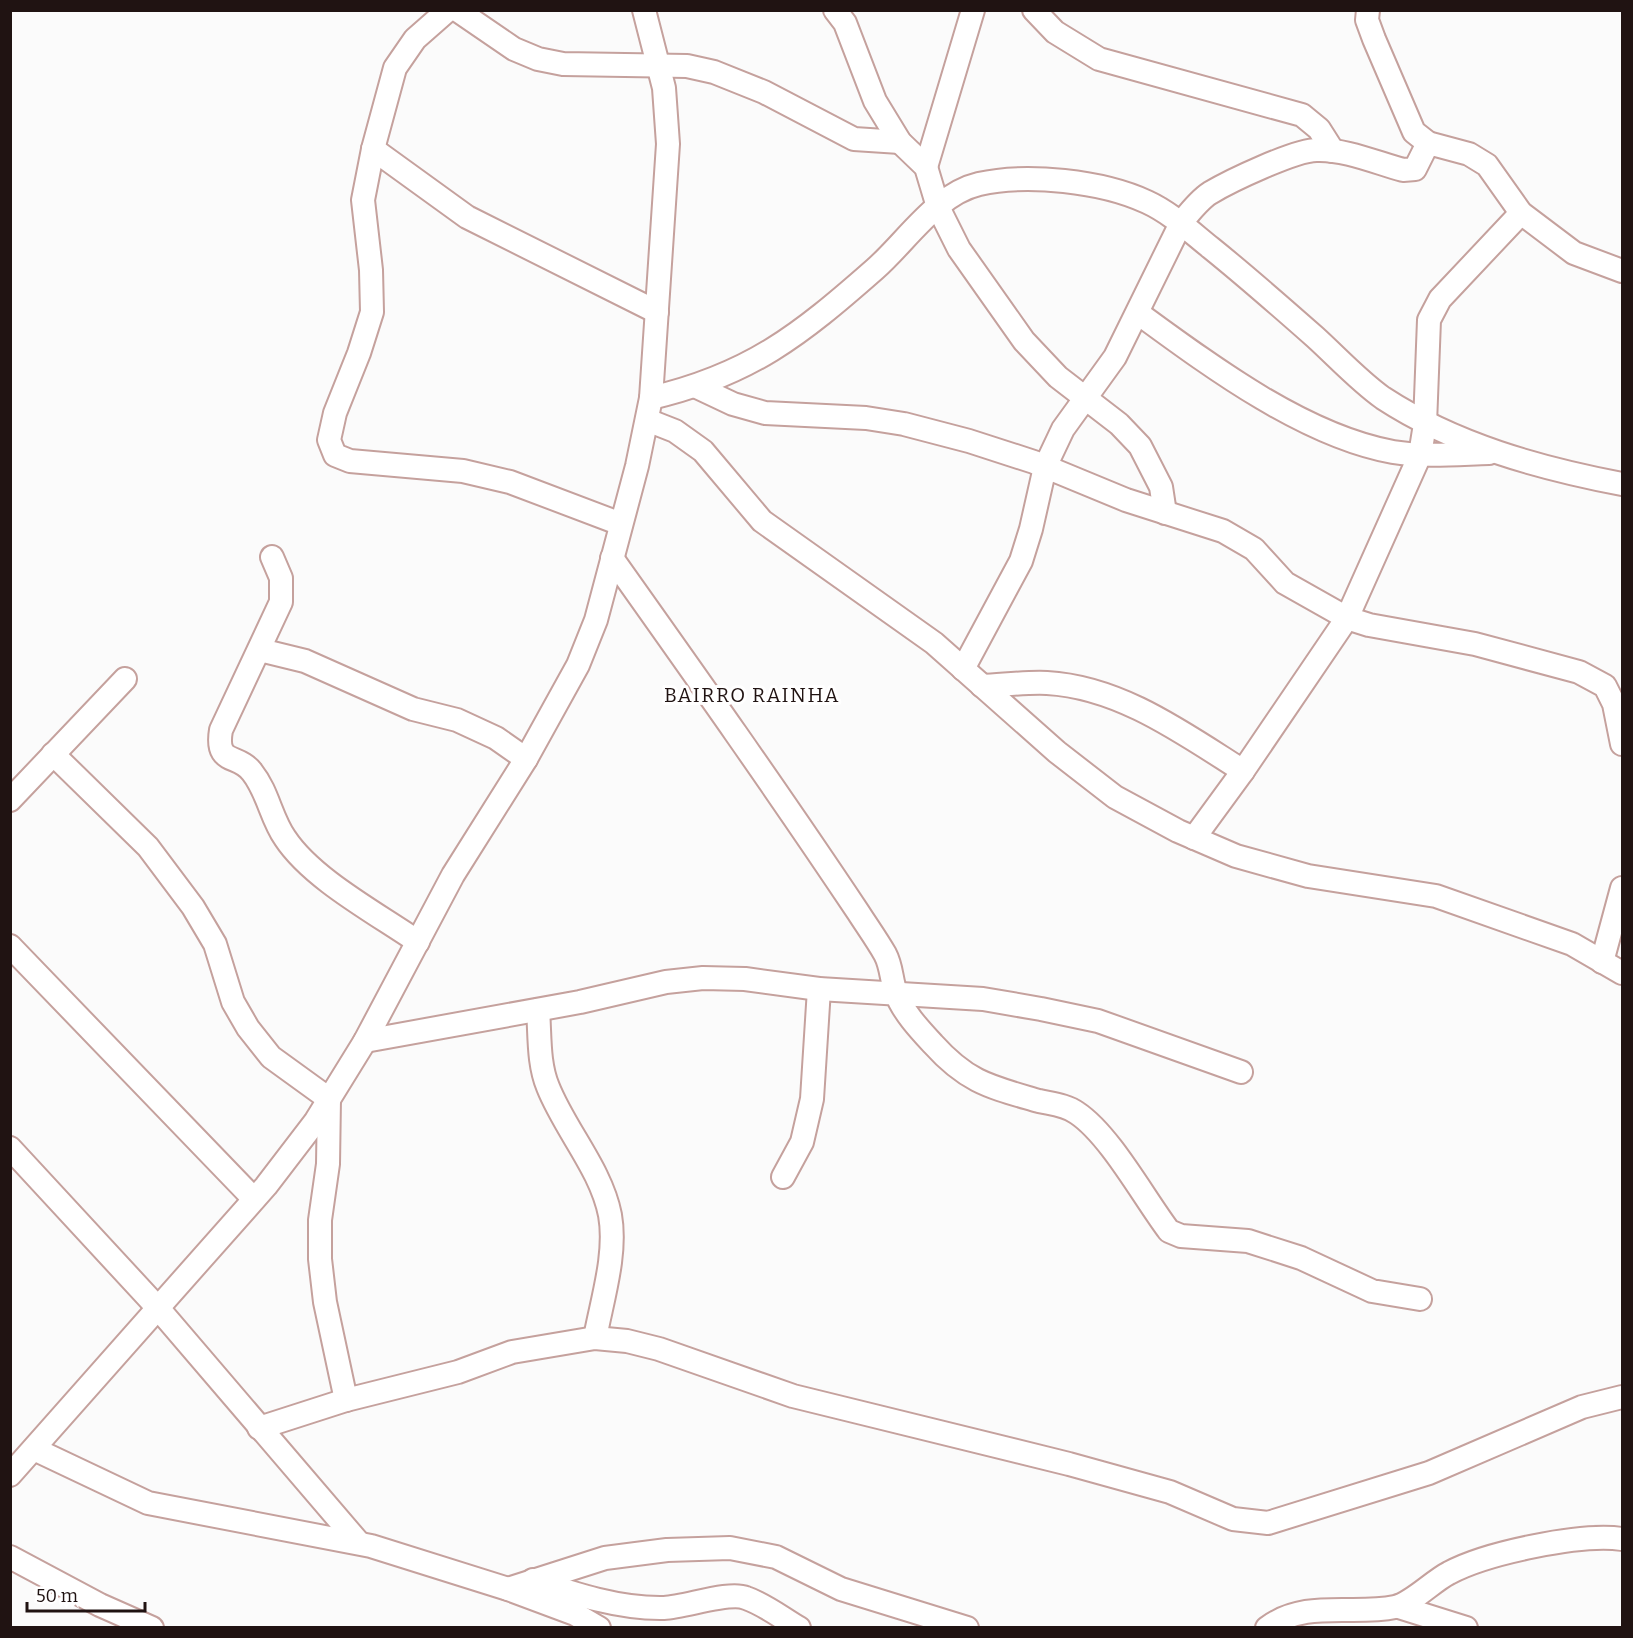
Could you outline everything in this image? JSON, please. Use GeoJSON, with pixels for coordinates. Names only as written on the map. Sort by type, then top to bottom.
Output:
{"type":"FeatureCollection","features":[{"type":"Feature","properties":{"kind":"street"},"geometry":{"type":"LineString","coordinates":[[448,10],[415,39],[395,68],[373,149],[363,200],[371,270],[372,312],[359,353],[335,413],[329,440],[335,455],[350,461],[463,471],[501,480],[621,524]]}},
{"type":"Feature","properties":{"kind":"street"},"geometry":{"type":"LineString","coordinates":[[458,10],[514,49],[538,59],[563,64],[687,66],[730,78],[787,103],[854,139],[900,142]]}},
{"type":"Feature","properties":{"kind":"street"},"geometry":{"type":"LineString","coordinates":[[10,1475],[254,1199],[315,1122],[365,1041],[453,876],[526,759],[578,665],[596,620],[651,398],[668,144],[664,88],[644,10]]}},
{"type":"Feature","properties":{"kind":"street"},"geometry":{"type":"LineString","coordinates":[[835,10],[845,23],[875,101],[900,142],[926,167],[938,207],[959,249],[1024,341],[1058,377],[1119,424],[1140,446],[1161,487],[1165,513]]}},
{"type":"Feature","properties":{"kind":"street"},"geometry":{"type":"LineString","coordinates":[[926,167],[973,10]]}},
{"type":"Feature","properties":{"kind":"street"},"geometry":{"type":"LineString","coordinates":[[1034,10],[1055,32],[1099,59],[1302,114],[1319,129],[1333,151]]}},
{"type":"Feature","properties":{"kind":"street"},"geometry":{"type":"LineString","coordinates":[[1368,10],[1367,20],[1374,39],[1414,132],[1428,143],[1469,154],[1487,165],[1521,213],[1574,253],[1623,271]]}},
{"type":"Feature","properties":{"kind":"street"},"geometry":{"type":"LineString","coordinates":[[963,669],[1021,561],[1031,529],[1045,466],[1063,429],[1115,357],[1181,224],[1209,194],[1297,153],[1317,150],[1333,151],[1403,170],[1415,168],[1428,143]]}},
{"type":"Feature","properties":{"kind":"street"},"geometry":{"type":"LineString","coordinates":[[373,149],[467,217],[657,312]]}},
{"type":"Feature","properties":{"kind":"street"},"geometry":{"type":"LineString","coordinates":[[651,398],[697,387],[762,358],[795,336],[876,268],[938,207],[954,195],[977,184],[1028,178],[1084,185],[1146,202],[1181,224],[1264,291],[1380,395],[1425,424],[1497,453],[1623,484]]}},
{"type":"Feature","properties":{"kind":"street"},"geometry":{"type":"LineString","coordinates":[[1194,838],[1243,771],[1347,618],[1420,455],[1425,424],[1429,320],[1440,299],[1521,213]]}},
{"type":"Feature","properties":{"kind":"street"},"geometry":{"type":"LineString","coordinates":[[1138,313],[1194,354],[1280,408],[1363,444],[1392,452],[1420,455],[1497,453]]}},
{"type":"Feature","properties":{"kind":"street"},"geometry":{"type":"LineString","coordinates":[[697,387],[733,404],[765,413],[866,418],[904,424],[969,441],[1045,466],[1080,482],[1165,513],[1223,531],[1254,549],[1285,583],[1347,618],[1369,625],[1475,644],[1579,672],[1605,686],[1614,705],[1623,744]]}},
{"type":"Feature","properties":{"kind":"street"},"geometry":{"type":"LineString","coordinates":[[647,420],[675,431],[703,451],[762,521],[889,610],[963,669],[1057,752],[1115,797],[1194,838],[1236,856],[1308,876],[1436,896],[1572,944],[1623,973]]}},
{"type":"Feature","properties":{"kind":"street"},"geometry":{"type":"LineString","coordinates":[[272,557],[281,578],[281,602],[221,730],[219,743],[224,755],[251,770],[267,797],[283,836],[303,862],[418,942]]}},
{"type":"Feature","properties":{"kind":"street"},"geometry":{"type":"LineString","coordinates":[[612,558],[775,787],[856,910],[885,955],[893,974],[896,993],[910,1016],[953,1066],[971,1079],[996,1089],[1065,1107],[1091,1124],[1169,1231],[1180,1236],[1248,1240],[1301,1258],[1372,1291],[1420,1299]]}},
{"type":"Feature","properties":{"kind":"street"},"geometry":{"type":"LineString","coordinates":[[260,650],[305,661],[413,709],[457,720],[496,738],[526,759]]}},
{"type":"Feature","properties":{"kind":"street"},"geometry":{"type":"LineString","coordinates":[[10,800],[125,679]]}},
{"type":"Feature","properties":{"kind":"street"},"geometry":{"type":"LineString","coordinates":[[982,686],[1047,683],[1093,690],[1146,711],[1243,771]]}},
{"type":"Feature","properties":{"kind":"street"},"geometry":{"type":"LineString","coordinates":[[53,754],[148,847],[193,907],[214,944],[233,1002],[248,1028],[271,1057],[329,1099]]}},
{"type":"Feature","properties":{"kind":"street"},"geometry":{"type":"LineString","coordinates":[[1602,962],[1623,888]]}},
{"type":"Feature","properties":{"kind":"street"},"geometry":{"type":"LineString","coordinates":[[10,946],[254,1199]]}},
{"type":"Feature","properties":{"kind":"street"},"geometry":{"type":"LineString","coordinates":[[365,1041],[538,1010],[666,982],[703,978],[745,979],[819,989],[983,999],[1098,1021],[1241,1072]]}},
{"type":"Feature","properties":{"kind":"street"},"geometry":{"type":"LineString","coordinates":[[783,1177],[802,1142],[812,1099],[819,989]]}},
{"type":"Feature","properties":{"kind":"street"},"geometry":{"type":"LineString","coordinates":[[538,1010],[541,1061],[546,1084],[560,1116],[605,1194],[610,1217],[611,1248],[595,1338]]}},
{"type":"Feature","properties":{"kind":"street"},"geometry":{"type":"LineString","coordinates":[[329,1099],[328,1164],[320,1220],[320,1259],[325,1302],[346,1400]]}},
{"type":"Feature","properties":{"kind":"street"},"geometry":{"type":"LineString","coordinates":[[10,1148],[157,1307],[359,1544]]}},
{"type":"Feature","properties":{"kind":"street"},"geometry":{"type":"LineString","coordinates":[[259,1428],[346,1400],[458,1372],[512,1352],[595,1338],[627,1341],[659,1349],[793,1396],[1170,1492],[1233,1519],[1255,1523],[1282,1520],[1429,1473],[1582,1407],[1623,1397]]}},
{"type":"Feature","properties":{"kind":"street"},"geometry":{"type":"LineString","coordinates":[[34,1449],[148,1503],[359,1544],[508,1589],[575,1614],[598,1628]]}},
{"type":"Feature","properties":{"kind":"street"},"geometry":{"type":"LineString","coordinates":[[1399,1607],[1437,1580],[1467,1564],[1512,1551],[1562,1543],[1623,1539]]}},
{"type":"Feature","properties":{"kind":"street"},"geometry":{"type":"LineString","coordinates":[[508,1589],[605,1558],[667,1550],[730,1548],[776,1557],[841,1589],[967,1628]]}},
{"type":"Feature","properties":{"kind":"street"},"geometry":{"type":"LineString","coordinates":[[10,1557],[100,1605],[152,1628]]}},
{"type":"Feature","properties":{"kind":"street"},"geometry":{"type":"LineString","coordinates":[[533,1580],[575,1594],[663,1608],[707,1602],[731,1595],[746,1598],[799,1628]]}},
{"type":"Feature","properties":{"kind":"street"},"geometry":{"type":"LineString","coordinates":[[1267,1628],[1300,1611],[1345,1609],[1372,1611],[1399,1607],[1466,1628]]}},
{"type":"Feature","properties":{"kind":"district","name":"BAIRRO RAINHA"},"geometry":{"type":"Point","coordinates":[752,695]}}]}
